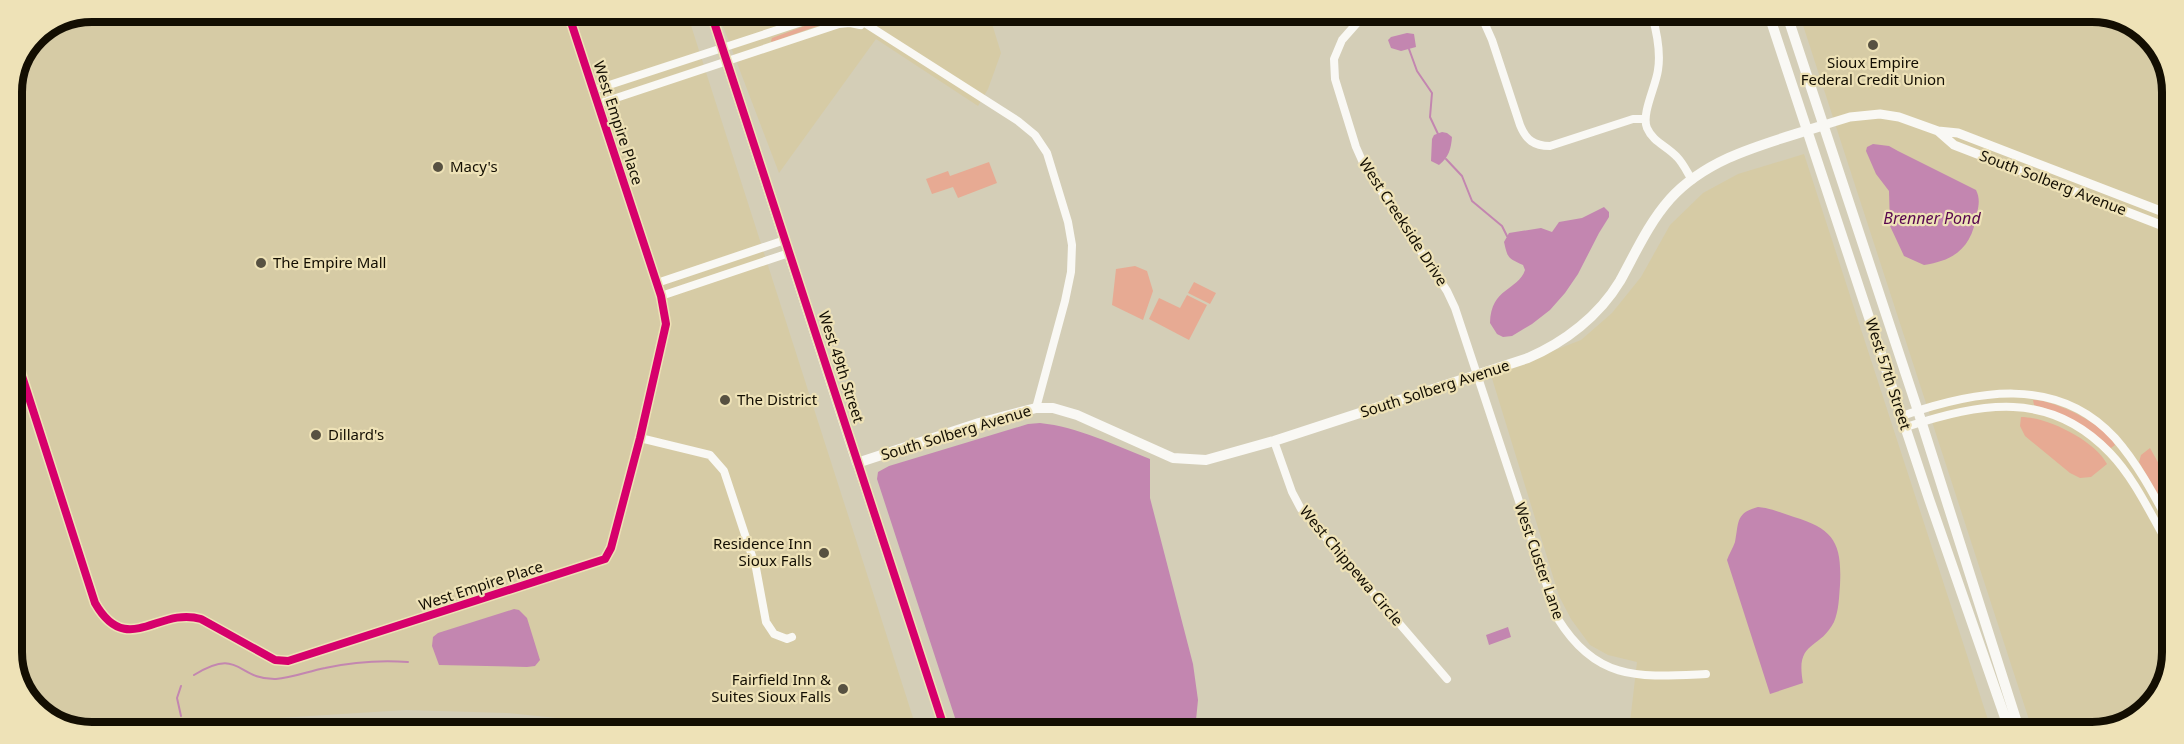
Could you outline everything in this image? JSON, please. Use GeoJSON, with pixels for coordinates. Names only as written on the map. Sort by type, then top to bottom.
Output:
{"type":"FeatureCollection","features":[{"type":"Feature","properties":{"kind":"main road","name":"West 49th Street"},"geometry":{"type":"LineString","coordinates":[[714,22],[857,463]]}},
{"type":"Feature","properties":{"kind":"main road","name":"West 57th Street"},"geometry":{"type":"LineString","coordinates":[[1772,22],[1904,422],[2007,722]]}},
{"type":"Feature","properties":{"kind":"main road","name":"West 57th Street"},"geometry":{"type":"LineString","coordinates":[[1790,22],[1922,422],[2017,722]]}},
{"type":"Feature","properties":{"kind":"main road","name":"South Solberg Avenue"},"geometry":{"type":"LineString","coordinates":[[857,463],[979,423],[1036,408],[1053,408],[1071,413],[1158,453],[1181,459],[1206,460],[1274,441],[1527,358],[1575,331],[1606,301],[1619,283],[1647,229],[1671,199],[1692,180],[1732,155],[1824,125]]}},
{"type":"Feature","properties":{"kind":"street","name":"West Empire Place"},"geometry":{"type":"LineString","coordinates":[[23,376],[91,593],[105,619],[112,625],[130,630],[176,617],[193,616],[282,661],[300,658],[605,559],[611,548],[640,438],[666,324],[657,283],[571,22]]}},
{"type":"Feature","properties":{"kind":"street","name":"West Empire Place"},"geometry":{"type":"LineString","coordinates":[[594,90],[802,22]]}},
{"type":"Feature","properties":{"kind":"street","name":"West Empire Place"},"geometry":{"type":"LineString","coordinates":[[598,104],[843,22]]}},
{"type":"Feature","properties":{"kind":"street","name":"West Empire Place"},"geometry":{"type":"LineString","coordinates":[[859,22],[1018,120],[1035,135],[1047,153],[1068,222],[1072,254],[1065,301],[1036,408]]}},
{"type":"Feature","properties":{"kind":"street","name":"West Creekside Drive"},"geometry":{"type":"LineString","coordinates":[[1359,22],[1352,27],[1338,46],[1334,69],[1340,98],[1356,147],[1369,173],[1452,301],[1477,375]]}},
{"type":"Feature","properties":{"kind":"street"},"geometry":{"type":"LineString","coordinates":[[1483,22],[1488,30],[1520,125],[1530,141],[1550,146],[1634,119],[1645,119]]}},
{"type":"Feature","properties":{"kind":"street"},"geometry":{"type":"LineString","coordinates":[[1654,22],[1659,63],[1645,119],[1650,134],[1677,157],[1692,180]]}},
{"type":"Feature","properties":{"kind":"street","name":"South Solberg Avenue"},"geometry":{"type":"LineString","coordinates":[[1824,125],[1850,117],[1881,114],[1899,117],[1938,131],[1958,133],[2161,211]]}},
{"type":"Feature","properties":{"kind":"street","name":"South Solberg Avenue"},"geometry":{"type":"LineString","coordinates":[[1938,131],[1954,144],[2161,225]]}},
{"type":"Feature","properties":{"kind":"street"},"geometry":{"type":"LineString","coordinates":[[657,283],[785,240]]}},
{"type":"Feature","properties":{"kind":"street"},"geometry":{"type":"LineString","coordinates":[[661,296],[789,253]]}},
{"type":"Feature","properties":{"kind":"street","name":"West Custer Lane"},"geometry":{"type":"LineString","coordinates":[[1477,375],[1558,619],[1568,634],[1582,650],[1600,663],[1619,672],[1643,676],[1706,674]]}},
{"type":"Feature","properties":{"kind":"street"},"geometry":{"type":"LineString","coordinates":[[1904,422],[1918,411],[1960,398],[1997,393],[2032,395],[2057,401],[2086,415],[2102,426],[2125,450],[2162,510]]}},
{"type":"Feature","properties":{"kind":"street"},"geometry":{"type":"LineString","coordinates":[[23,396],[28,394]]}},
{"type":"Feature","properties":{"kind":"street"},"geometry":{"type":"LineString","coordinates":[[1904,422],[1922,422],[1964,410],[1999,406],[2043,411],[2058,416],[2086,433],[2111,454],[2135,488],[2162,534]]}},
{"type":"Feature","properties":{"kind":"street"},"geometry":{"type":"LineString","coordinates":[[640,438],[710,455],[716,460],[724,471],[756,568],[766,622],[774,634],[787,639],[792,637]]}},
{"type":"Feature","properties":{"kind":"street","name":"West Chippewa Circle"},"geometry":{"type":"LineString","coordinates":[[1274,441],[1292,492],[1301,509],[1447,679]]}},
{"type":"Feature","properties":{"kind":"street","name":"West 49th Street"},"geometry":{"type":"LineString","coordinates":[[857,463],[943,722]]}},
{"type":"Feature","properties":{"kind":"shaded area"},"geometry":{"type":"Polygon","coordinates":[[[92,22],[690,22],[914,722],[596,722],[507,713],[406,710],[278,718],[188,720],[184,722],[92,722],[70,718],[43,701],[32,687],[24,665],[22,92],[28,66],[34,54],[54,34],[66,28],[92,22]]]}},
{"type":"Feature","properties":{"kind":"shaded area"},"geometry":{"type":"Polygon","coordinates":[[[721,22],[991,22],[1001,53],[988,89],[978,106],[876,39],[779,173],[721,22]]]}},
{"type":"Feature","properties":{"kind":"shaded area"},"geometry":{"type":"Polygon","coordinates":[[[816,22],[823,24],[772,42],[772,38],[816,22]]]}},
{"type":"Feature","properties":{"kind":"shaded area"},"geometry":{"type":"Polygon","coordinates":[[[1802,22],[2092,22],[2114,26],[2130,34],[2147,50],[2158,70],[2161,88],[2161,661],[2158,674],[2147,694],[2138,704],[2123,714],[2092,722],[2030,722],[1802,22]]]}},
{"type":"Feature","properties":{"kind":"shaded area"},"geometry":{"type":"Polygon","coordinates":[[[1804,154],[1989,722],[1630,722],[1637,662],[1608,655],[1590,645],[1571,619],[1559,596],[1491,375],[1581,340],[1612,313],[1641,277],[1670,225],[1703,193],[1738,174],[1804,154]]]}},
{"type":"Feature","properties":{"kind":"shaded area"},"geometry":{"type":"Polygon","coordinates":[[[989,162],[997,183],[958,198],[953,187],[932,194],[926,179],[948,171],[950,176],[989,162]]]}},
{"type":"Feature","properties":{"kind":"shaded area"},"geometry":{"type":"Polygon","coordinates":[[[1135,266],[1147,271],[1153,291],[1143,320],[1112,305],[1116,269],[1135,266]]]}},
{"type":"Feature","properties":{"kind":"shaded area"},"geometry":{"type":"Polygon","coordinates":[[[1194,282],[1216,293],[1210,304],[1188,293],[1194,282]]]}},
{"type":"Feature","properties":{"kind":"shaded area"},"geometry":{"type":"Polygon","coordinates":[[[1187,295],[1207,305],[1189,340],[1149,319],[1159,298],[1180,308],[1187,295]]]}},
{"type":"Feature","properties":{"kind":"shaded area"},"geometry":{"type":"Polygon","coordinates":[[[2033,400],[2054,404],[2079,415],[2110,437],[2115,445],[2111,448],[2085,427],[2056,412],[2034,405],[2033,400]]]}},
{"type":"Feature","properties":{"kind":"shaded area"},"geometry":{"type":"Polygon","coordinates":[[[2021,417],[2044,421],[2069,432],[2092,447],[2107,464],[2091,477],[2080,478],[2070,473],[2025,436],[2020,426],[2021,417]]]}},
{"type":"Feature","properties":{"kind":"shaded area"},"geometry":{"type":"Polygon","coordinates":[[[2150,448],[2162,469],[2162,501],[2139,462],[2141,455],[2150,448]]]}},
{"type":"Feature","properties":{"kind":"water"},"geometry":{"type":"Polygon","coordinates":[[[1407,33],[1414,34],[1416,47],[1401,51],[1391,48],[1388,40],[1391,37],[1407,33]]]}},
{"type":"Feature","properties":{"kind":"water"},"geometry":{"type":"Polygon","coordinates":[[[1442,132],[1452,137],[1449,152],[1439,165],[1431,161],[1432,139],[1434,135],[1442,132]]]}},
{"type":"Feature","properties":{"kind":"water","name":"Brenner Pond"},"geometry":{"type":"Polygon","coordinates":[[[1873,144],[1889,146],[1976,190],[1979,201],[1975,225],[1967,243],[1961,250],[1946,259],[1924,265],[1904,256],[1890,226],[1889,191],[1876,174],[1866,151],[1867,147],[1873,144]]]}},
{"type":"Feature","properties":{"kind":"water"},"geometry":{"type":"Polygon","coordinates":[[[1604,207],[1609,212],[1609,217],[1565,293],[1550,310],[1532,324],[1512,336],[1503,337],[1497,334],[1490,323],[1495,302],[1522,277],[1525,270],[1523,265],[1508,255],[1504,242],[1509,233],[1541,228],[1552,232],[1559,222],[1582,218],[1604,207]]]}},
{"type":"Feature","properties":{"kind":"water"},"geometry":{"type":"Polygon","coordinates":[[[1028,424],[1054,425],[1082,432],[1150,459],[1150,498],[1193,664],[1198,700],[1196,722],[956,722],[877,479],[878,472],[889,466],[1028,424]]]}},
{"type":"Feature","properties":{"kind":"water"},"geometry":{"type":"Polygon","coordinates":[[[1758,507],[1808,522],[1827,533],[1837,548],[1840,571],[1836,617],[1822,638],[1805,652],[1801,669],[1803,683],[1770,694],[1727,560],[1735,542],[1739,520],[1745,512],[1758,507]]]}},
{"type":"Feature","properties":{"kind":"water"},"geometry":{"type":"Polygon","coordinates":[[[514,609],[519,610],[527,618],[540,660],[535,666],[439,665],[432,646],[433,637],[438,633],[514,609]]]}},
{"type":"Feature","properties":{"kind":"water"},"geometry":{"type":"Polygon","coordinates":[[[1508,627],[1511,637],[1489,645],[1486,635],[1508,627]]]}},
{"type":"Feature","properties":{"kind":"waterway"},"geometry":{"type":"LineString","coordinates":[[1409,49],[1417,71],[1432,93],[1430,117],[1438,134]]}},
{"type":"Feature","properties":{"kind":"waterway"},"geometry":{"type":"LineString","coordinates":[[1446,159],[1462,176],[1472,201],[1502,226],[1507,236]]}},
{"type":"Feature","properties":{"kind":"waterway"},"geometry":{"type":"LineString","coordinates":[[194,675],[221,664],[238,666],[253,675],[276,679],[346,664],[377,661],[408,662]]}},
{"type":"Feature","properties":{"kind":"waterway"},"geometry":{"type":"LineString","coordinates":[[181,686],[177,698],[181,716]]}},
{"type":"Feature","properties":{"kind":"cycle path"},"geometry":{"type":"LineString","coordinates":[[23,378],[95,603],[107,619],[119,627],[131,629],[185,617],[201,619],[275,660],[288,661],[605,559],[611,548],[640,438],[666,324],[661,296],[571,22]]}},
{"type":"Feature","properties":{"kind":"cycle path"},"geometry":{"type":"LineString","coordinates":[[714,22],[942,722]]}},
{"type":"Feature","properties":{"kind":"place","name":"Sioux Empire Federal Credit Union"},"geometry":{"type":"Point","coordinates":[1873,45]}},
{"type":"Feature","properties":{"kind":"place","name":"Macy's"},"geometry":{"type":"Point","coordinates":[438,167]}},
{"type":"Feature","properties":{"kind":"place","name":"The Empire Mall"},"geometry":{"type":"Point","coordinates":[261,263]}},
{"type":"Feature","properties":{"kind":"place","name":"The District"},"geometry":{"type":"Point","coordinates":[725,400]}},
{"type":"Feature","properties":{"kind":"place","name":"Dillard's"},"geometry":{"type":"Point","coordinates":[316,435]}},
{"type":"Feature","properties":{"kind":"place","name":"Residence Inn Sioux Falls"},"geometry":{"type":"Point","coordinates":[824,553]}},
{"type":"Feature","properties":{"kind":"place","name":"Fairfield Inn & Suites Sioux Falls"},"geometry":{"type":"Point","coordinates":[843,689]}}]}
